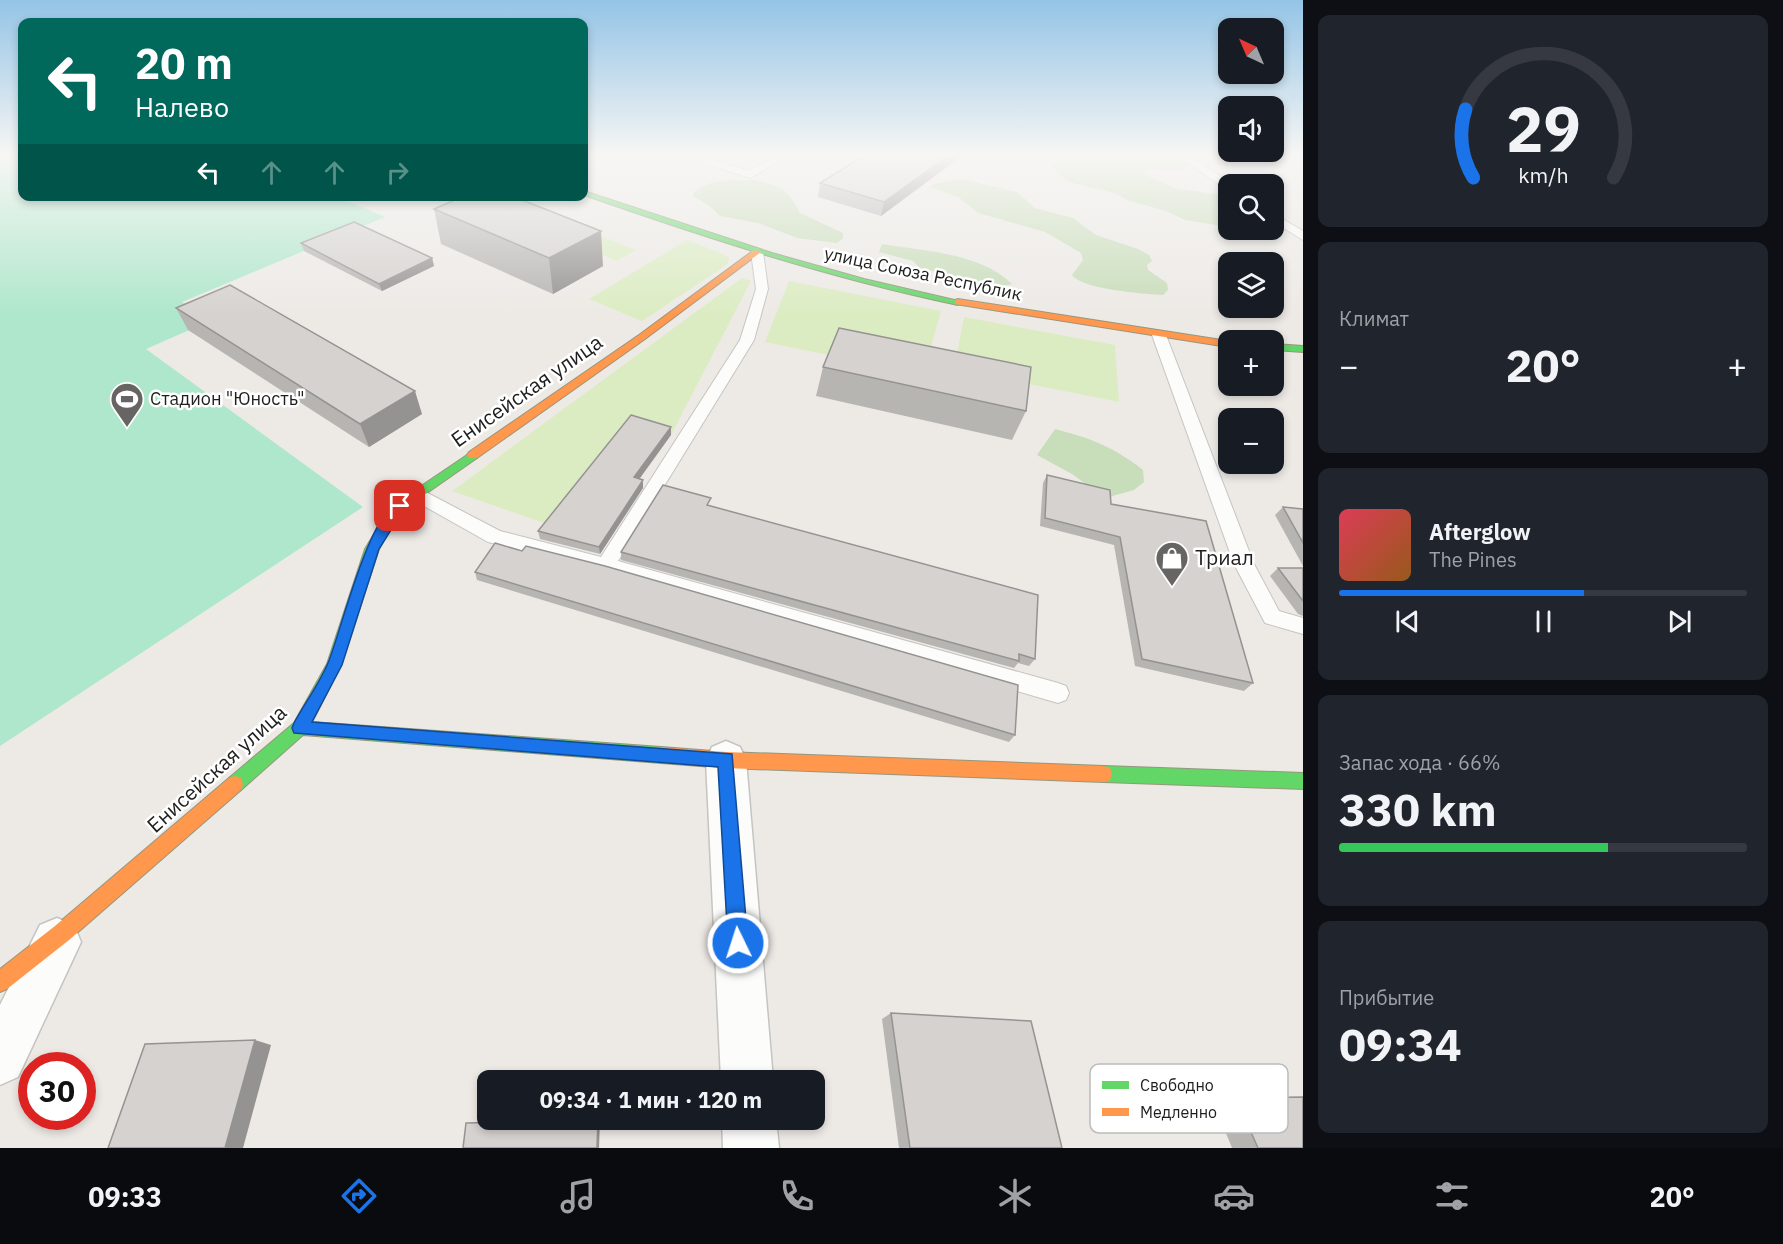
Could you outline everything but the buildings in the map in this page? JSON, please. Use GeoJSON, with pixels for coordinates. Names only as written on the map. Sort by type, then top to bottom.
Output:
{"type":"FeatureCollection","features":[{"type":"Feature","properties":{"kind":"street","name":"улица Союза Республик"},"geometry":{"type":"LineString","coordinates":[[630,209],[757,252],[846,278],[1047,320],[1218,343]]}},
{"type":"Feature","properties":{"kind":"street","name":"Енисейская улица"},"geometry":{"type":"LineString","coordinates":[[0,982],[62,933],[300,728],[334,665],[372,549],[389,519],[414,494],[642,337],[757,252]]}},
{"type":"Feature","properties":{"kind":"street"},"geometry":{"type":"LineString","coordinates":[[1284,348],[1303,349]]}},
{"type":"Feature","properties":{"kind":"street"},"geometry":{"type":"LineString","coordinates":[[300,728],[726,760],[1303,781]]}},
{"type":"Feature","properties":{"kind":"street"},"geometry":{"type":"LineString","coordinates":[[726,760],[746,1070]]}},
{"type":"Feature","properties":{"kind":"street"},"geometry":{"type":"LineString","coordinates":[[0,1059],[62,933]]}},
{"type":"Feature","properties":{"kind":"street"},"geometry":{"type":"LineString","coordinates":[[750,1130],[751,1148]]}},
{"type":"Feature","properties":{"kind":"lane"},"geometry":{"type":"LineString","coordinates":[[1284,224],[1303,236]]}},
{"type":"Feature","properties":{"kind":"lane"},"geometry":{"type":"LineString","coordinates":[[606,565],[747,340],[762,289],[757,252]]}},
{"type":"Feature","properties":{"kind":"lane"},"geometry":{"type":"LineString","coordinates":[[1159,335],[1244,564],[1272,617],[1303,626]]}},
{"type":"Feature","properties":{"kind":"lane"},"geometry":{"type":"LineString","coordinates":[[414,494],[495,537],[606,565],[1058,693]]}},
{"type":"Feature","properties":{"kind":"green space","name":"Стадион \"Юность\""},"geometry":{"type":"Polygon","coordinates":[[[0,209],[365,209],[385,217],[182,302],[210,321],[146,349],[363,507],[0,746],[0,209]]]}},
{"type":"Feature","properties":{"kind":"green space"},"geometry":{"type":"Polygon","coordinates":[[[713,209],[797,209],[800,213],[843,233],[843,238],[837,243],[797,238],[758,223],[720,216],[713,209]]]}},
{"type":"Feature","properties":{"kind":"green space"},"geometry":{"type":"Polygon","coordinates":[[[972,209],[1037,209],[1073,218],[1096,235],[1149,255],[1152,261],[1147,265],[1148,270],[1167,283],[1168,290],[1163,295],[1128,292],[1087,284],[1072,275],[1083,260],[1081,253],[1045,232],[978,213],[972,209]]]}},
{"type":"Feature","properties":{"kind":"green space"},"geometry":{"type":"Polygon","coordinates":[[[1157,209],[1218,209],[1218,225],[1185,220],[1157,209]]]}},
{"type":"Feature","properties":{"kind":"green space"},"geometry":{"type":"Polygon","coordinates":[[[595,234],[636,250],[617,261],[576,244],[595,234]]]}},
{"type":"Feature","properties":{"kind":"green space"},"geometry":{"type":"Polygon","coordinates":[[[687,240],[723,254],[729,258],[728,264],[642,321],[589,299],[687,240]]]}},
{"type":"Feature","properties":{"kind":"green space"},"geometry":{"type":"Polygon","coordinates":[[[882,244],[951,255],[968,260],[999,274],[1012,284],[993,289],[975,286],[956,276],[920,268],[913,261],[879,252],[882,244]]]}},
{"type":"Feature","properties":{"kind":"green space"},"geometry":{"type":"Polygon","coordinates":[[[742,278],[751,281],[671,435],[631,423],[550,525],[452,491],[742,278]]]}},
{"type":"Feature","properties":{"kind":"green space"},"geometry":{"type":"Polygon","coordinates":[[[789,281],[941,311],[927,361],[833,356],[765,342],[789,281]]]}},
{"type":"Feature","properties":{"kind":"green space"},"geometry":{"type":"Polygon","coordinates":[[[964,317],[1115,345],[1119,402],[954,369],[964,317]]]}},
{"type":"Feature","properties":{"kind":"green space"},"geometry":{"type":"Polygon","coordinates":[[[1055,429],[1112,449],[1143,470],[1144,482],[1134,490],[1105,498],[1072,474],[1037,455],[1055,429]]]}},
{"type":"Feature","properties":{"kind":"traffic: fast"},"geometry":{"type":"LineString","coordinates":[[630,209],[769,255],[862,281],[958,302]]}},
{"type":"Feature","properties":{"kind":"traffic: fast"},"geometry":{"type":"LineString","coordinates":[[1284,348],[1303,349]]}},
{"type":"Feature","properties":{"kind":"traffic: fast"},"geometry":{"type":"LineString","coordinates":[[235,784],[300,728],[334,665],[372,549],[389,519],[400,506],[473,455]]}},
{"type":"Feature","properties":{"kind":"traffic: fast"},"geometry":{"type":"LineString","coordinates":[[300,728],[661,755]]}},
{"type":"Feature","properties":{"kind":"traffic: fast"},"geometry":{"type":"LineString","coordinates":[[1104,774],[1303,781]]}},
{"type":"Feature","properties":{"kind":"traffic: slow"},"geometry":{"type":"LineString","coordinates":[[473,455],[642,337],[757,252]]}},
{"type":"Feature","properties":{"kind":"traffic: slow"},"geometry":{"type":"LineString","coordinates":[[958,302],[1218,342]]}},
{"type":"Feature","properties":{"kind":"traffic: slow"},"geometry":{"type":"LineString","coordinates":[[661,755],[726,760],[1104,774]]}},
{"type":"Feature","properties":{"kind":"traffic: slow"},"geometry":{"type":"LineString","coordinates":[[0,982],[62,933],[235,784]]}},
{"type":"Feature","properties":{"kind":"place","name":"Стадион \"Юность\""},"geometry":{"type":"Point","coordinates":[127,428]}},
{"type":"Feature","properties":{"kind":"place","name":"Триал"},"geometry":{"type":"Point","coordinates":[1172,587]}},
{"type":"Feature","properties":{"kind":"route"},"geometry":{"type":"LineString","coordinates":[[400,506],[389,519],[372,549],[334,665],[300,728],[726,760],[738,943]]}}]}
